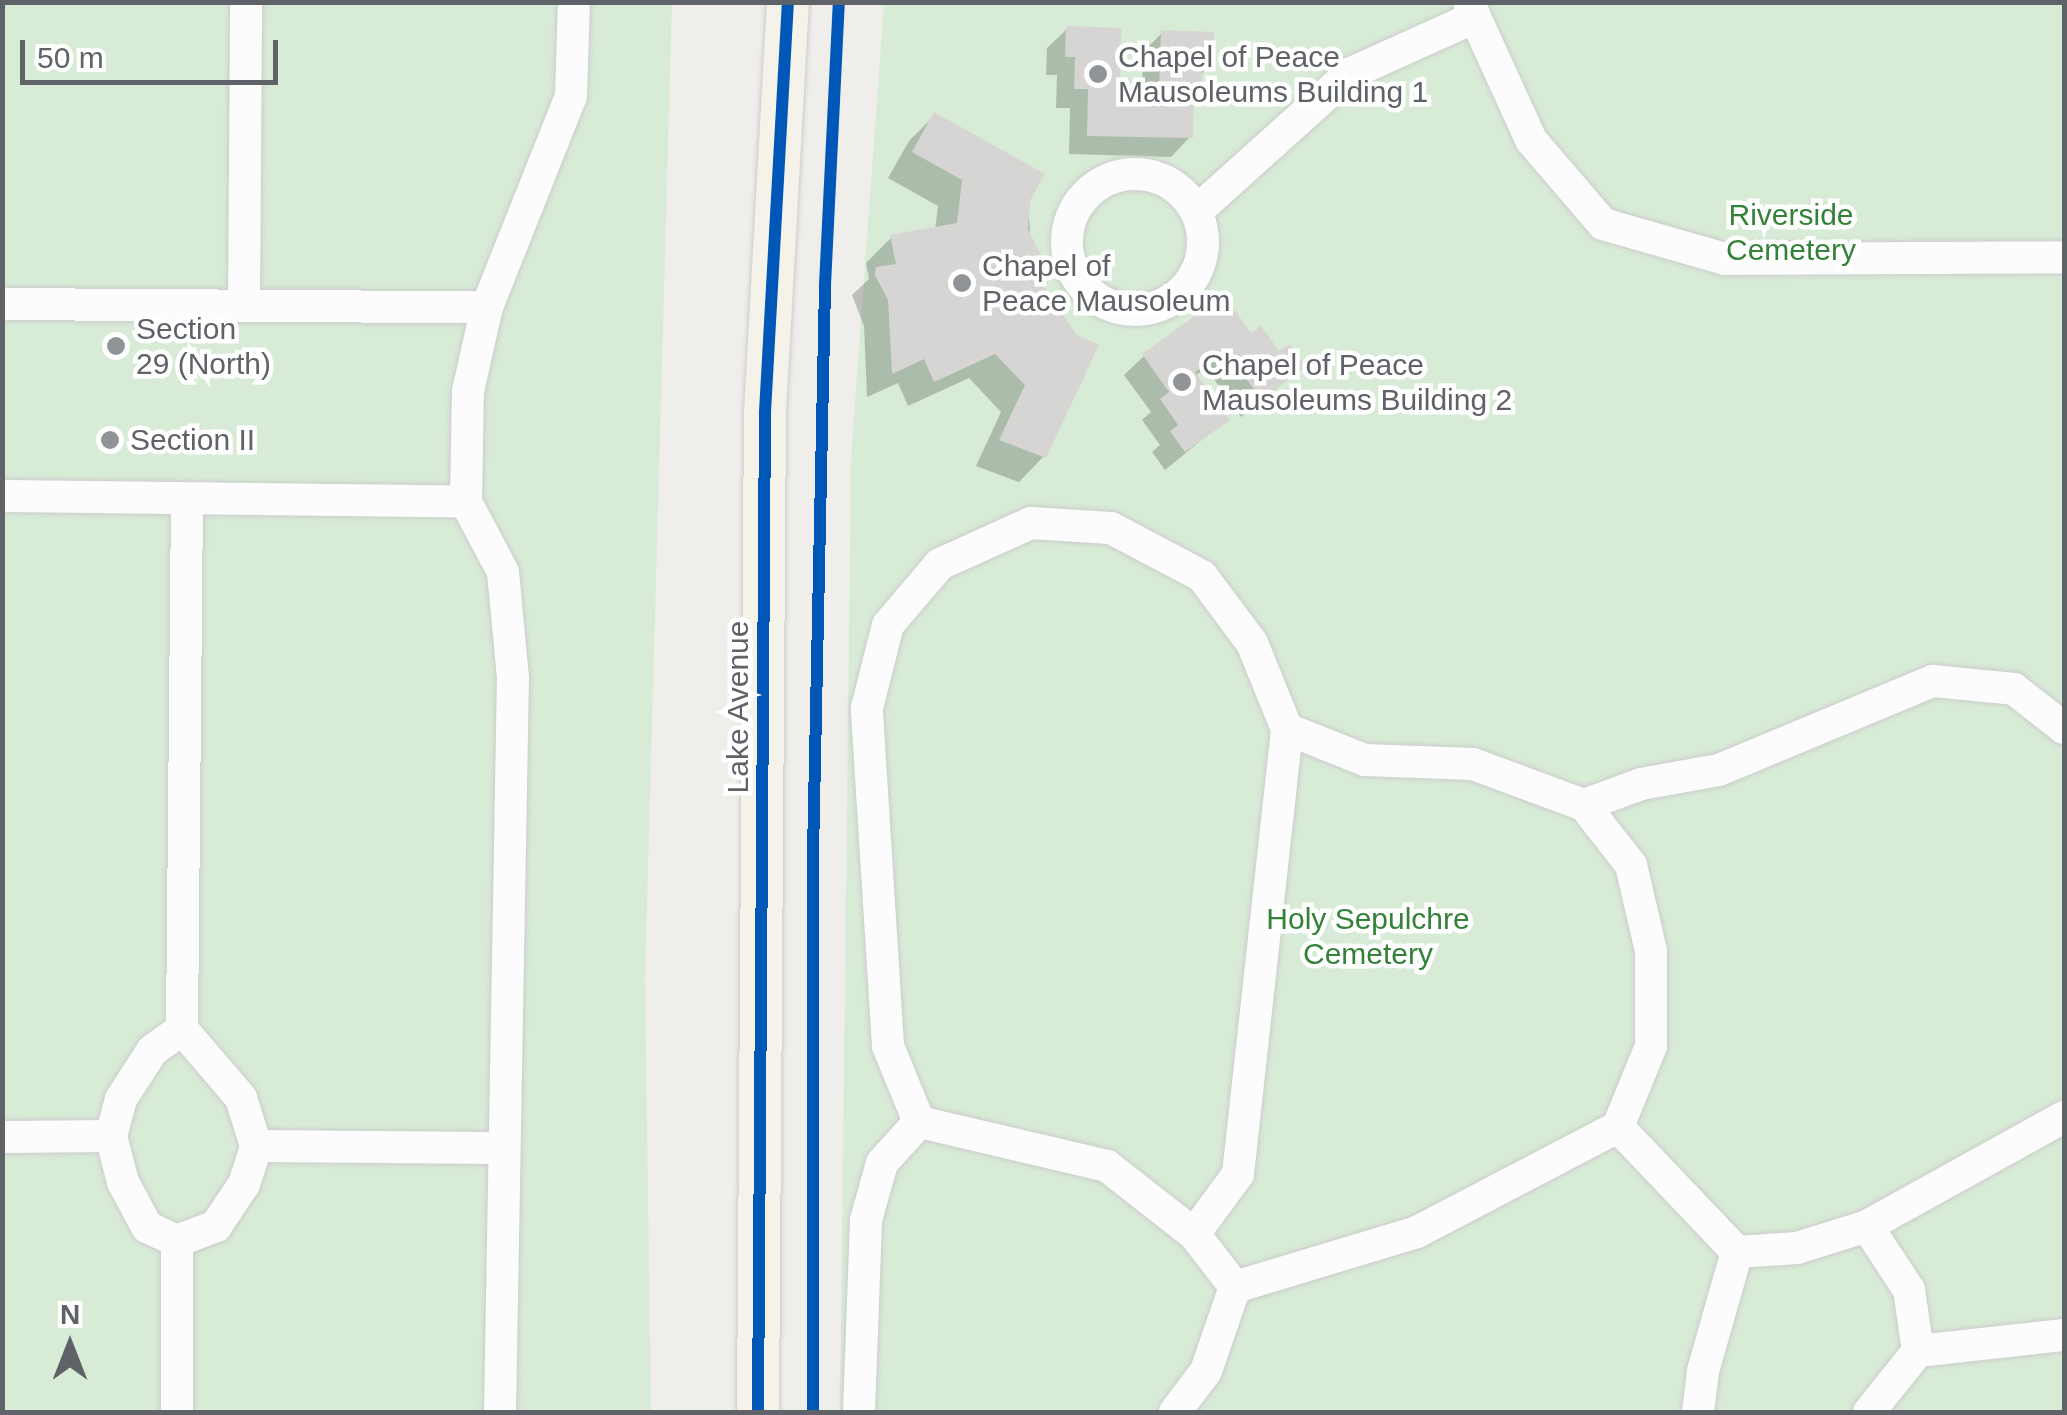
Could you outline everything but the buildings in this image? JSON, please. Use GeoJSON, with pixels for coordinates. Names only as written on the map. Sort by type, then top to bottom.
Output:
{"type":"FeatureCollection","features":[{"type":"Feature","properties":{"kind":"main road","name":"Lake Avenue"},"geometry":{"type":"LineString","coordinates":[[758,1412],[765,412],[788,2]]}},
{"type":"Feature","properties":{"kind":"lane"},"geometry":{"type":"LineString","coordinates":[[244,306],[246,2]]}},
{"type":"Feature","properties":{"kind":"lane"},"geometry":{"type":"LineString","coordinates":[[500,1412],[513,678],[502,572],[466,502],[468,391],[487,308],[570,96],[574,2]]}},
{"type":"Feature","properties":{"kind":"lane"},"geometry":{"type":"LineString","coordinates":[[1197,211],[1350,74],[1472,10],[1531,140],[1604,224],[1725,259],[2064,258]]}},
{"type":"Feature","properties":{"kind":"lane"},"geometry":{"type":"LineString","coordinates":[[1152,175],[1185,195],[1197,211],[1202,256],[1179,295],[1158,306],[1113,307],[1077,279],[1066,234],[1073,212],[1100,183],[1152,175]]}},
{"type":"Feature","properties":{"kind":"lane"},"geometry":{"type":"LineString","coordinates":[[2,304],[487,308]]}},
{"type":"Feature","properties":{"kind":"lane"},"geometry":{"type":"LineString","coordinates":[[2,496],[187,502],[466,502]]}},
{"type":"Feature","properties":{"kind":"lane"},"geometry":{"type":"LineString","coordinates":[[182,1029],[152,1051],[121,1100],[111,1136],[123,1182],[147,1227],[177,1241],[216,1226],[244,1184],[256,1146],[241,1098],[182,1029],[187,502]]}},
{"type":"Feature","properties":{"kind":"lane"},"geometry":{"type":"LineString","coordinates":[[919,1122],[888,1046],[867,708],[888,625],[940,564],[1031,523],[1110,528],[1202,576],[1252,643],[1287,729],[1238,1174],[1194,1234]]}},
{"type":"Feature","properties":{"kind":"lane"},"geometry":{"type":"LineString","coordinates":[[1584,805],[1640,784],[1719,770],[1933,681],[2014,689],[2064,728]]}},
{"type":"Feature","properties":{"kind":"lane"},"geometry":{"type":"LineString","coordinates":[[1235,1287],[1417,1232],[1618,1127],[1650,1046],[1650,951],[1630,865],[1584,805],[1473,764],[1364,760],[1287,729]]}},
{"type":"Feature","properties":{"kind":"lane"},"geometry":{"type":"LineString","coordinates":[[1738,1252],[1797,1248],[1866,1226],[2064,1117]]}},
{"type":"Feature","properties":{"kind":"lane"},"geometry":{"type":"LineString","coordinates":[[919,1122],[1107,1166],[1194,1234],[1235,1287]]}},
{"type":"Feature","properties":{"kind":"lane"},"geometry":{"type":"LineString","coordinates":[[859,1412],[866,1220],[882,1163],[919,1122]]}},
{"type":"Feature","properties":{"kind":"lane"},"geometry":{"type":"LineString","coordinates":[[1618,1127],[1738,1252]]}},
{"type":"Feature","properties":{"kind":"lane"},"geometry":{"type":"LineString","coordinates":[[2,1137],[111,1136]]}},
{"type":"Feature","properties":{"kind":"lane"},"geometry":{"type":"LineString","coordinates":[[256,1146],[502,1148]]}},
{"type":"Feature","properties":{"kind":"lane"},"geometry":{"type":"LineString","coordinates":[[1866,1226],[1909,1290],[1918,1351]]}},
{"type":"Feature","properties":{"kind":"lane"},"geometry":{"type":"LineString","coordinates":[[177,1241],[177,1412]]}},
{"type":"Feature","properties":{"kind":"lane"},"geometry":{"type":"LineString","coordinates":[[1698,1412],[1703,1370],[1738,1252]]}},
{"type":"Feature","properties":{"kind":"lane"},"geometry":{"type":"LineString","coordinates":[[1175,1412],[1206,1370],[1235,1287]]}},
{"type":"Feature","properties":{"kind":"lane"},"geometry":{"type":"LineString","coordinates":[[1869,1412],[1918,1351],[2064,1335]]}},
{"type":"Feature","properties":{"kind":"green space"},"geometry":{"type":"Polygon","coordinates":[[[3,3],[672,3],[645,979],[651,1412],[3,1412],[3,3]]]}},
{"type":"Feature","properties":{"kind":"green space","name":"Holy Sepulchre Cemetery"},"geometry":{"type":"Polygon","coordinates":[[[884,3],[2064,3],[2064,1412],[840,1412],[851,458],[884,3]]]}},
{"type":"Feature","properties":{"kind":"cycle path"},"geometry":{"type":"LineString","coordinates":[[758,1412],[765,412],[788,2]]}},
{"type":"Feature","properties":{"kind":"cycle path"},"geometry":{"type":"LineString","coordinates":[[813,1412],[813,854],[825,285],[839,2]]}},
{"type":"Feature","properties":{"kind":"place","name":"Chapel of Peace Mausoleums Building 1"},"geometry":{"type":"Point","coordinates":[1098,74]}},
{"type":"Feature","properties":{"kind":"place","name":"Chapel of Peace Mausoleum"},"geometry":{"type":"Point","coordinates":[962,283]}},
{"type":"Feature","properties":{"kind":"place","name":"Section 29 (North)"},"geometry":{"type":"Point","coordinates":[116,346]}},
{"type":"Feature","properties":{"kind":"place","name":"Chapel of Peace Mausoleums Building 2"},"geometry":{"type":"Point","coordinates":[1182,382]}},
{"type":"Feature","properties":{"kind":"place","name":"Section II"},"geometry":{"type":"Point","coordinates":[110,440]}},
{"type":"Feature","properties":{"kind":"park label","name":"Riverside Cemetery"},"geometry":{"type":"Point","coordinates":[1791,232]}}]}
